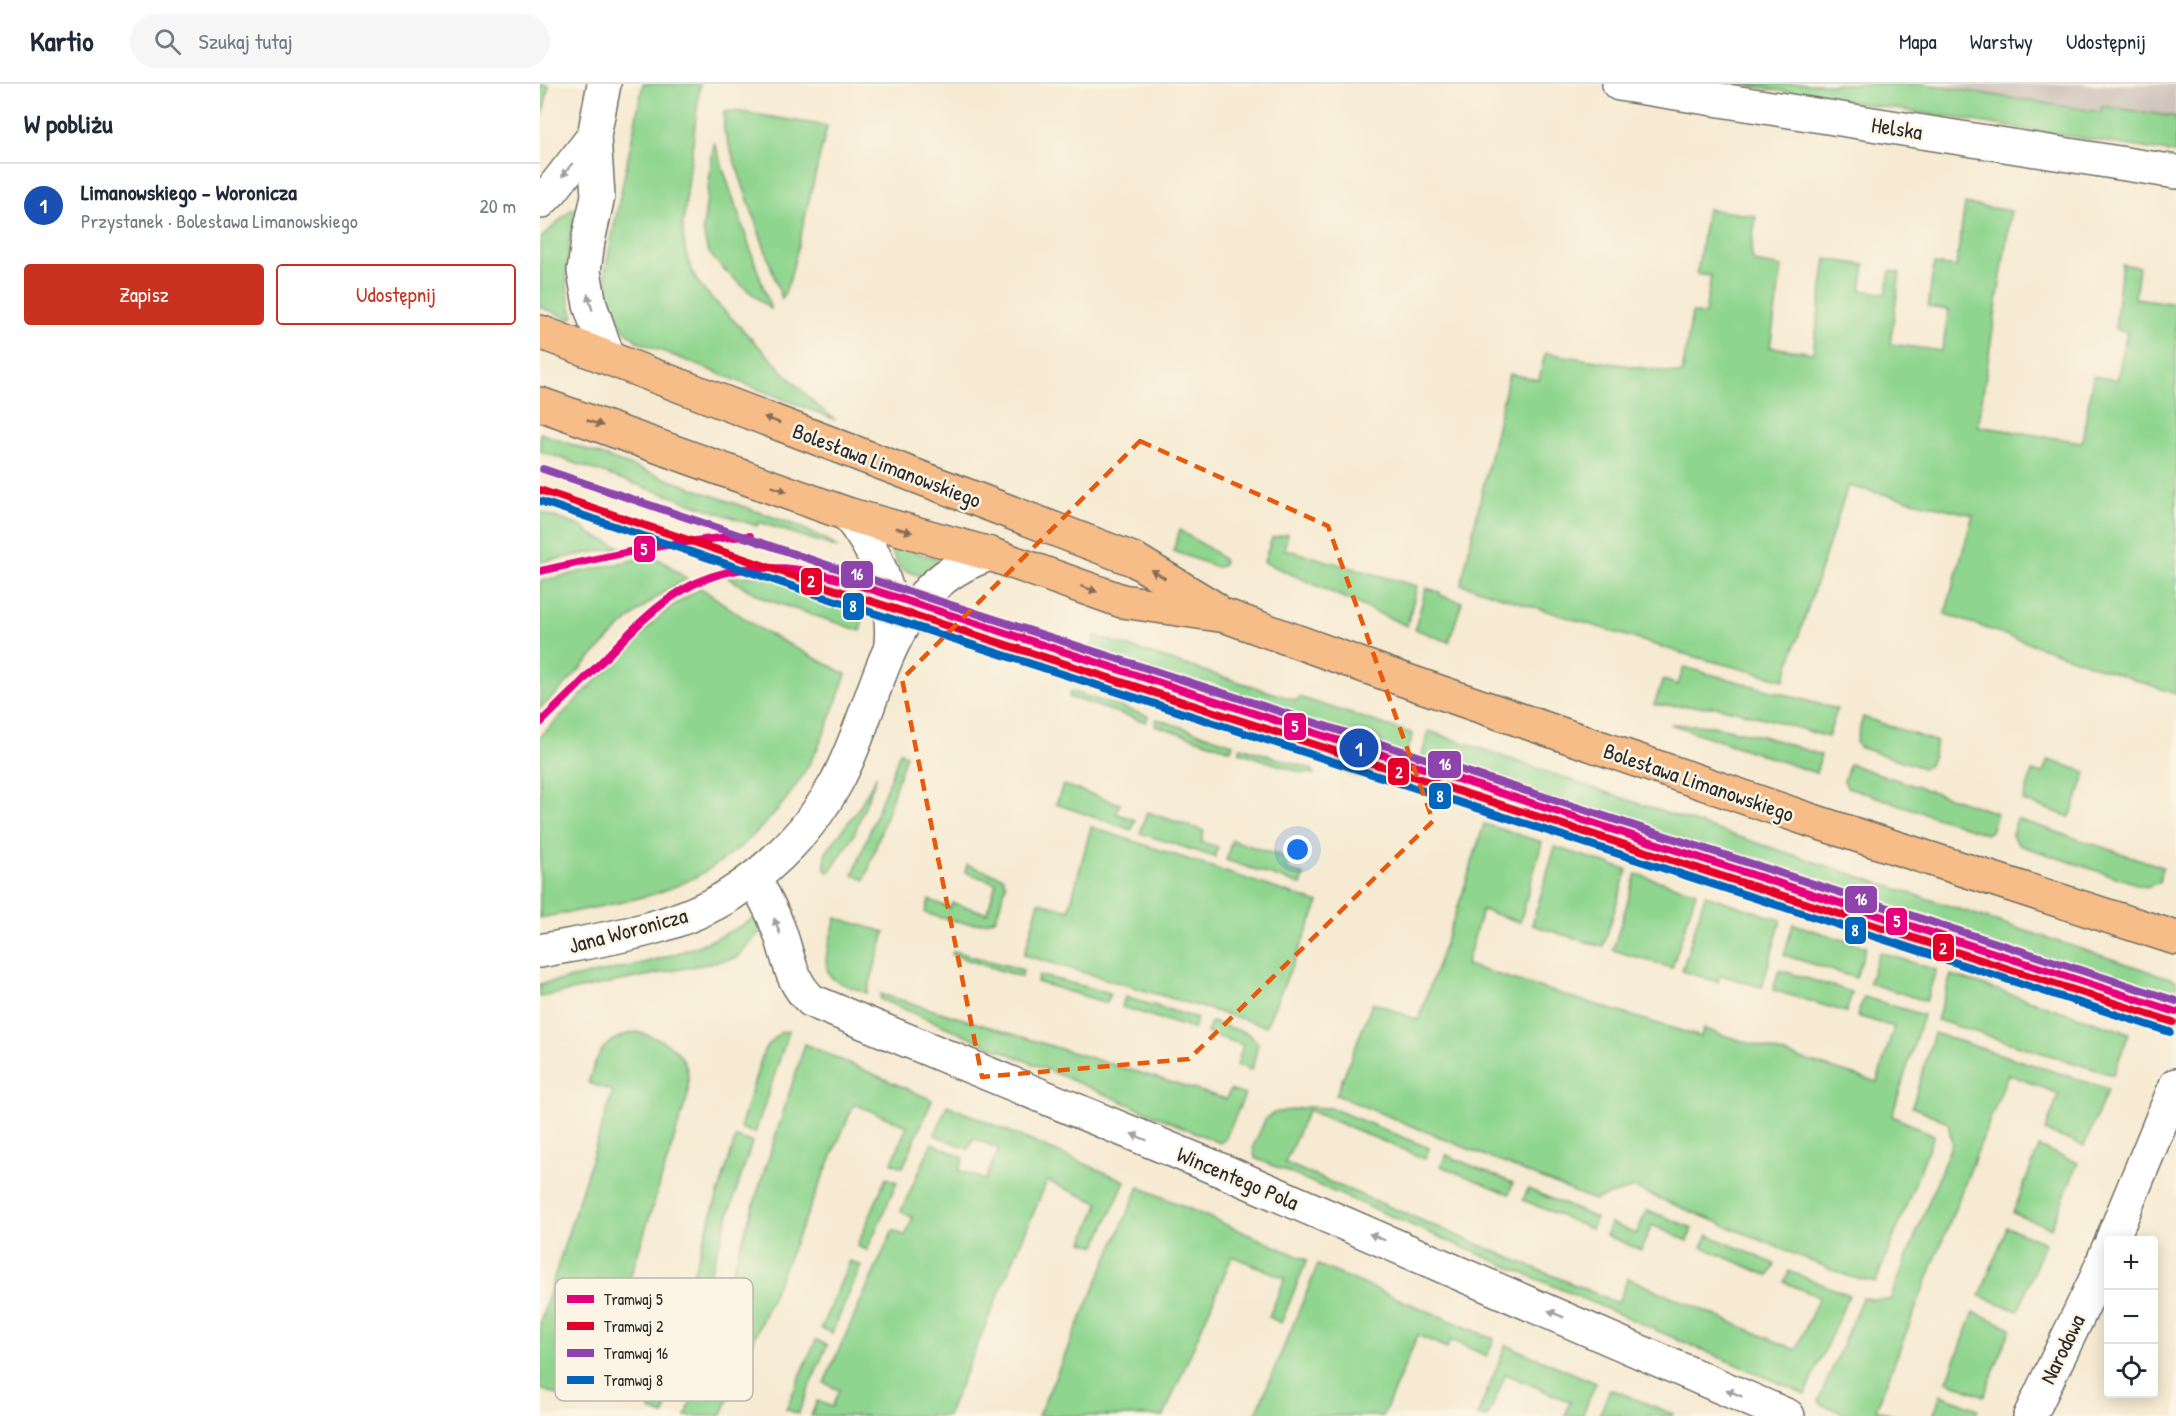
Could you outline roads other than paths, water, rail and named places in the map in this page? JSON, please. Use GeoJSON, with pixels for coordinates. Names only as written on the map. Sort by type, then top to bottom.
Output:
{"type":"FeatureCollection","features":[{"type":"Feature","properties":{"kind":"main road","name":"Bolesława Limanowskiego"},"geometry":{"type":"LineString","coordinates":[[540,332],[1135,560],[1226,616]]}},
{"type":"Feature","properties":{"kind":"main road","name":"Bolesława Limanowskiego"},"geometry":{"type":"LineString","coordinates":[[540,404],[847,514],[990,554],[1122,601],[1226,616],[1788,812],[2176,938]]}},
{"type":"Feature","properties":{"kind":"street"},"geometry":{"type":"LineString","coordinates":[[604,84],[594,136],[598,196],[584,271],[590,305],[608,357]]}},
{"type":"Feature","properties":{"kind":"street","name":"Helska"},"geometry":{"type":"LineString","coordinates":[[1619,84],[2176,172]]}},
{"type":"Feature","properties":{"kind":"street"},"geometry":{"type":"LineString","coordinates":[[540,202],[594,136]]}},
{"type":"Feature","properties":{"kind":"street"},"geometry":{"type":"LineString","coordinates":[[847,514],[874,552],[885,581],[891,608],[891,644]]}},
{"type":"Feature","properties":{"kind":"street"},"geometry":{"type":"LineString","coordinates":[[891,644],[916,604],[933,587],[961,565],[990,554]]}},
{"type":"Feature","properties":{"kind":"street","name":"Jana Woronicza"},"geometry":{"type":"LineString","coordinates":[[540,951],[615,936],[682,918],[730,895],[754,878],[806,827],[835,785],[856,741],[891,644]]}},
{"type":"Feature","properties":{"kind":"street","name":"Wincentego Pola"},"geometry":{"type":"LineString","coordinates":[[754,878],[778,926],[793,977],[801,991],[812,1001],[1228,1173],[1788,1416]]}},
{"type":"Feature","properties":{"kind":"street"},"geometry":{"type":"LineString","coordinates":[[2114,1236],[2176,1085]]}},
{"type":"Feature","properties":{"kind":"street","name":"Narodowa"},"geometry":{"type":"LineString","coordinates":[[2030,1416],[2104,1260]]}},
{"type":"Feature","properties":{"kind":"tram line","name":"16"},"geometry":{"type":"LineString","coordinates":[[543,469],[830,566],[2176,1001]]}},
{"type":"Feature","properties":{"kind":"tram line","name":"2"},"geometry":{"type":"LineString","coordinates":[[540,490],[824,586],[2173,1022]]}},
{"type":"Feature","properties":{"kind":"tram line","name":"8"},"geometry":{"type":"LineString","coordinates":[[540,501],[821,596],[2170,1032]]}},
{"type":"Feature","properties":{"kind":"tram line","name":"5"},"geometry":{"type":"LineString","coordinates":[[540,571],[670,544],[750,536]]}},
{"type":"Feature","properties":{"kind":"tram line","name":"5"},"geometry":{"type":"LineString","coordinates":[[540,723],[646,617],[683,590],[703,580],[749,569],[785,568],[805,571],[855,584],[2176,1012]]}},
{"type":"Feature","properties":{"kind":"tram line"},"geometry":{"type":"LineString","coordinates":[[540,718],[563,700]]}},
{"type":"Feature","properties":{"kind":"place","name":"Limanowskiego - Woronicza"},"geometry":{"type":"Point","coordinates":[1359,748]}}]}
